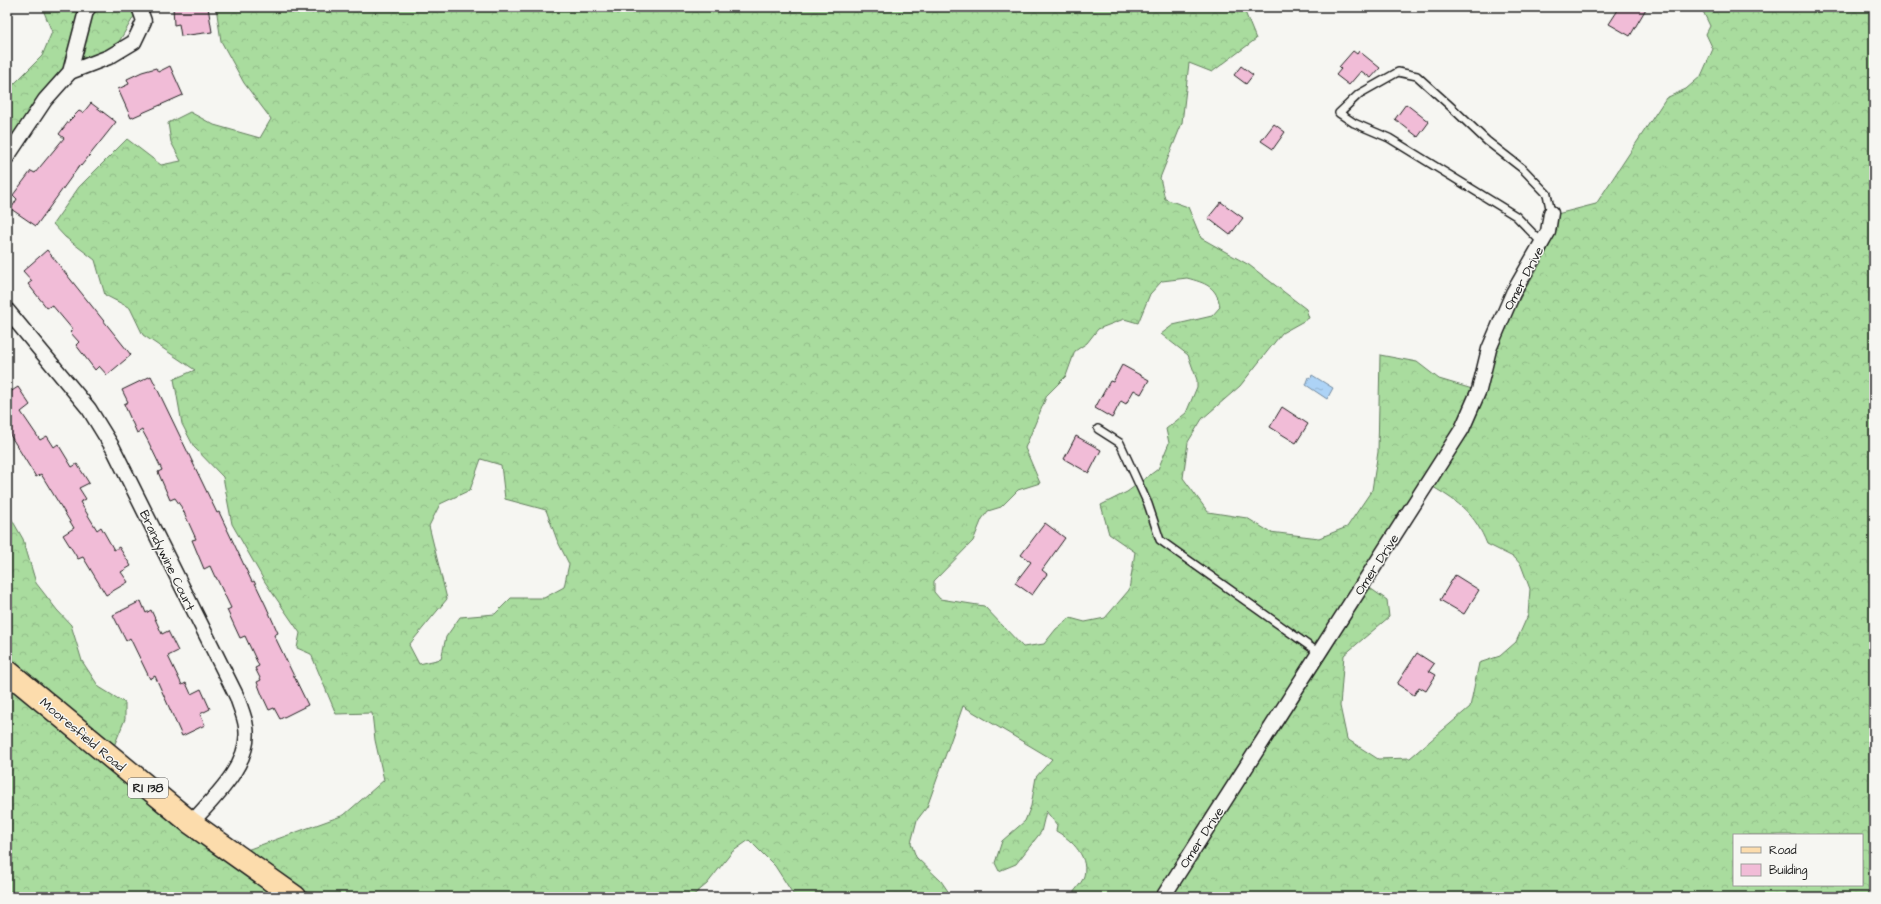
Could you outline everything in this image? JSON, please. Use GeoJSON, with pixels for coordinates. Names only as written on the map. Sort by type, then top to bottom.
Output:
{"type":"FeatureCollection","features":[{"type":"Feature","properties":{"kind":"main road","name":"Mooresfield Road"},"geometry":{"type":"LineString","coordinates":[[7,671],[190,823],[295,897]]}},
{"type":"Feature","properties":{"kind":"street"},"geometry":{"type":"LineString","coordinates":[[7,157],[45,100],[70,72],[86,11],[89,7]]}},
{"type":"Feature","properties":{"kind":"street"},"geometry":{"type":"LineString","coordinates":[[70,72],[109,58],[134,42],[144,21],[139,7]]}},
{"type":"Feature","properties":{"kind":"street","name":"Omer Drive"},"geometry":{"type":"LineString","coordinates":[[1162,897],[1462,430],[1479,390],[1489,348],[1513,293],[1548,232],[1551,212]]}},
{"type":"Feature","properties":{"kind":"street","name":"Brandywine Court"},"geometry":{"type":"LineString","coordinates":[[7,310],[89,409],[113,448],[237,697],[247,728],[244,751],[236,771],[190,823]]}},
{"type":"Feature","properties":{"kind":"lane"},"geometry":{"type":"LineString","coordinates":[[1542,243],[1516,216],[1389,138],[1354,123],[1340,113],[1359,94],[1398,72],[1417,76],[1487,141],[1523,169],[1547,194],[1551,212]]}},
{"type":"Feature","properties":{"kind":"lane"},"geometry":{"type":"LineString","coordinates":[[1098,429],[1120,443],[1148,504],[1160,540],[1319,653]]}},
{"type":"Feature","properties":{"kind":"green space"},"geometry":{"type":"Polygon","coordinates":[[[42,7],[128,7],[136,13],[114,50],[55,87],[7,146],[7,91],[42,56],[52,32],[42,7]]]}},
{"type":"Feature","properties":{"kind":"green space"},"geometry":{"type":"Polygon","coordinates":[[[216,7],[1243,7],[1256,39],[1212,72],[1189,63],[1182,123],[1160,178],[1165,199],[1188,207],[1201,238],[1249,265],[1306,309],[1309,318],[1282,333],[1240,386],[1202,419],[1188,442],[1183,478],[1208,512],[1247,518],[1270,532],[1319,538],[1347,527],[1372,490],[1378,452],[1380,355],[1417,362],[1439,379],[1479,391],[1493,356],[1519,300],[1548,249],[1555,227],[1557,214],[1596,204],[1666,98],[1686,89],[1701,76],[1713,49],[1706,34],[1710,26],[1701,7],[1874,7],[1874,897],[1070,897],[1083,879],[1085,871],[1084,864],[1082,857],[1074,845],[1056,831],[1057,825],[1046,811],[1041,832],[1016,864],[999,871],[995,863],[1002,841],[1025,821],[1031,806],[1036,777],[1052,759],[963,706],[927,807],[917,820],[911,843],[916,857],[941,881],[952,897],[795,897],[775,866],[749,840],[732,852],[707,884],[691,897],[7,897],[7,511],[23,539],[36,583],[71,625],[82,661],[99,687],[125,703],[125,719],[114,746],[244,851],[344,815],[384,780],[375,740],[372,713],[336,714],[311,654],[297,648],[300,633],[265,582],[232,524],[223,477],[194,447],[182,424],[174,379],[195,370],[143,335],[130,308],[105,295],[95,260],[65,237],[53,224],[79,187],[127,139],[161,165],[181,161],[171,142],[168,123],[190,112],[214,125],[260,138],[271,119],[244,83],[221,41],[216,7]],[[1187,278],[1162,281],[1150,294],[1138,323],[1124,319],[1098,329],[1087,343],[1075,351],[1066,376],[1047,395],[1025,448],[1040,483],[1018,490],[1001,507],[988,511],[982,519],[973,541],[934,581],[934,592],[940,599],[984,606],[1023,647],[1044,644],[1056,629],[1070,618],[1085,622],[1105,618],[1129,590],[1135,552],[1109,534],[1101,505],[1127,492],[1158,469],[1169,443],[1166,429],[1186,413],[1197,387],[1197,380],[1188,355],[1161,334],[1173,325],[1212,316],[1220,307],[1216,294],[1209,286],[1187,278]],[[481,459],[470,490],[440,504],[429,526],[447,599],[409,645],[419,664],[441,659],[446,637],[460,617],[495,614],[511,598],[544,598],[564,587],[569,564],[557,540],[546,510],[505,499],[501,465],[481,459]],[[1433,487],[1364,584],[1387,600],[1389,617],[1344,655],[1340,706],[1347,739],[1378,759],[1410,758],[1470,707],[1479,663],[1500,656],[1516,642],[1528,615],[1530,589],[1521,565],[1515,558],[1487,544],[1477,525],[1466,510],[1451,498],[1433,487]]]}},
{"type":"Feature","properties":{"kind":"water"},"geometry":{"type":"Polygon","coordinates":[[[1312,375],[1333,388],[1327,399],[1306,385],[1309,377],[1311,378],[1312,375]]]}},
{"type":"Feature","properties":{"kind":"building"},"geometry":{"type":"Polygon","coordinates":[[[173,7],[208,7],[212,32],[181,36],[179,24],[174,25],[173,7]]]}},
{"type":"Feature","properties":{"kind":"building"},"geometry":{"type":"Polygon","coordinates":[[[1620,7],[1647,7],[1630,36],[1609,24],[1620,7]]]}},
{"type":"Feature","properties":{"kind":"building"},"geometry":{"type":"Polygon","coordinates":[[[1353,51],[1357,54],[1359,51],[1380,68],[1371,78],[1361,71],[1349,85],[1336,75],[1341,69],[1339,67],[1353,51]]]}},
{"type":"Feature","properties":{"kind":"building"},"geometry":{"type":"Polygon","coordinates":[[[170,66],[183,95],[131,118],[118,89],[129,84],[127,79],[142,72],[156,68],[158,72],[170,66]]]}},
{"type":"Feature","properties":{"kind":"building"},"geometry":{"type":"Polygon","coordinates":[[[1241,66],[1253,75],[1246,84],[1234,75],[1241,66]]]}},
{"type":"Feature","properties":{"kind":"building"},"geometry":{"type":"Polygon","coordinates":[[[91,103],[116,122],[81,166],[80,165],[36,226],[11,209],[17,199],[13,195],[31,171],[35,173],[64,138],[59,134],[69,121],[79,111],[83,113],[91,103]]]}},
{"type":"Feature","properties":{"kind":"building"},"geometry":{"type":"Polygon","coordinates":[[[1406,104],[1429,122],[1418,137],[1395,119],[1406,104]]]}},
{"type":"Feature","properties":{"kind":"building"},"geometry":{"type":"Polygon","coordinates":[[[1274,124],[1285,132],[1273,149],[1261,141],[1274,124]]]}},
{"type":"Feature","properties":{"kind":"building"},"geometry":{"type":"Polygon","coordinates":[[[1221,202],[1243,218],[1230,235],[1208,218],[1221,202]]]}},
{"type":"Feature","properties":{"kind":"building"},"geometry":{"type":"Polygon","coordinates":[[[47,250],[131,355],[107,375],[99,366],[95,370],[76,345],[79,342],[70,332],[73,330],[52,305],[47,308],[28,284],[32,281],[23,271],[47,250]]]}},
{"type":"Feature","properties":{"kind":"building"},"geometry":{"type":"Polygon","coordinates":[[[1122,365],[1149,380],[1141,394],[1134,390],[1126,404],[1121,401],[1112,418],[1095,408],[1110,381],[1113,382],[1122,365]]]}},
{"type":"Feature","properties":{"kind":"building"},"geometry":{"type":"Polygon","coordinates":[[[151,376],[217,513],[219,512],[252,582],[254,581],[266,606],[278,633],[274,635],[308,705],[280,719],[274,708],[269,710],[257,682],[261,680],[255,668],[259,666],[245,636],[240,638],[227,610],[231,608],[210,566],[204,569],[192,540],[196,539],[182,508],[175,498],[170,500],[158,472],[162,470],[142,430],[137,433],[124,404],[128,402],[122,390],[151,376]]]}},
{"type":"Feature","properties":{"kind":"building"},"geometry":{"type":"Polygon","coordinates":[[[18,387],[30,405],[21,412],[40,440],[47,436],[54,447],[58,444],[72,467],[77,464],[89,483],[79,488],[86,499],[80,502],[97,530],[101,527],[114,550],[119,547],[131,566],[121,572],[128,582],[106,595],[83,557],[78,559],[63,535],[74,528],[41,474],[36,477],[7,430],[7,394],[18,387]]]}},
{"type":"Feature","properties":{"kind":"building"},"geometry":{"type":"Polygon","coordinates":[[[1282,407],[1308,424],[1296,443],[1270,427],[1282,407]]]}},
{"type":"Feature","properties":{"kind":"building"},"geometry":{"type":"Polygon","coordinates":[[[1076,436],[1101,450],[1089,473],[1064,459],[1076,436]]]}},
{"type":"Feature","properties":{"kind":"building"},"geometry":{"type":"Polygon","coordinates":[[[1045,523],[1065,538],[1042,570],[1047,574],[1032,595],[1015,583],[1031,562],[1021,555],[1045,523]]]}},
{"type":"Feature","properties":{"kind":"building"},"geometry":{"type":"Polygon","coordinates":[[[1455,575],[1479,590],[1464,614],[1440,600],[1455,575]]]}},
{"type":"Feature","properties":{"kind":"building"},"geometry":{"type":"Polygon","coordinates":[[[141,601],[146,613],[151,610],[162,634],[168,631],[178,651],[168,656],[182,685],[186,683],[191,694],[201,689],[210,709],[200,714],[205,725],[182,736],[155,676],[150,679],[130,638],[126,641],[113,615],[141,601]]]}},
{"type":"Feature","properties":{"kind":"building"},"geometry":{"type":"Polygon","coordinates":[[[1417,653],[1434,664],[1429,671],[1436,675],[1426,691],[1419,687],[1414,695],[1397,684],[1417,653]]]}}]}
